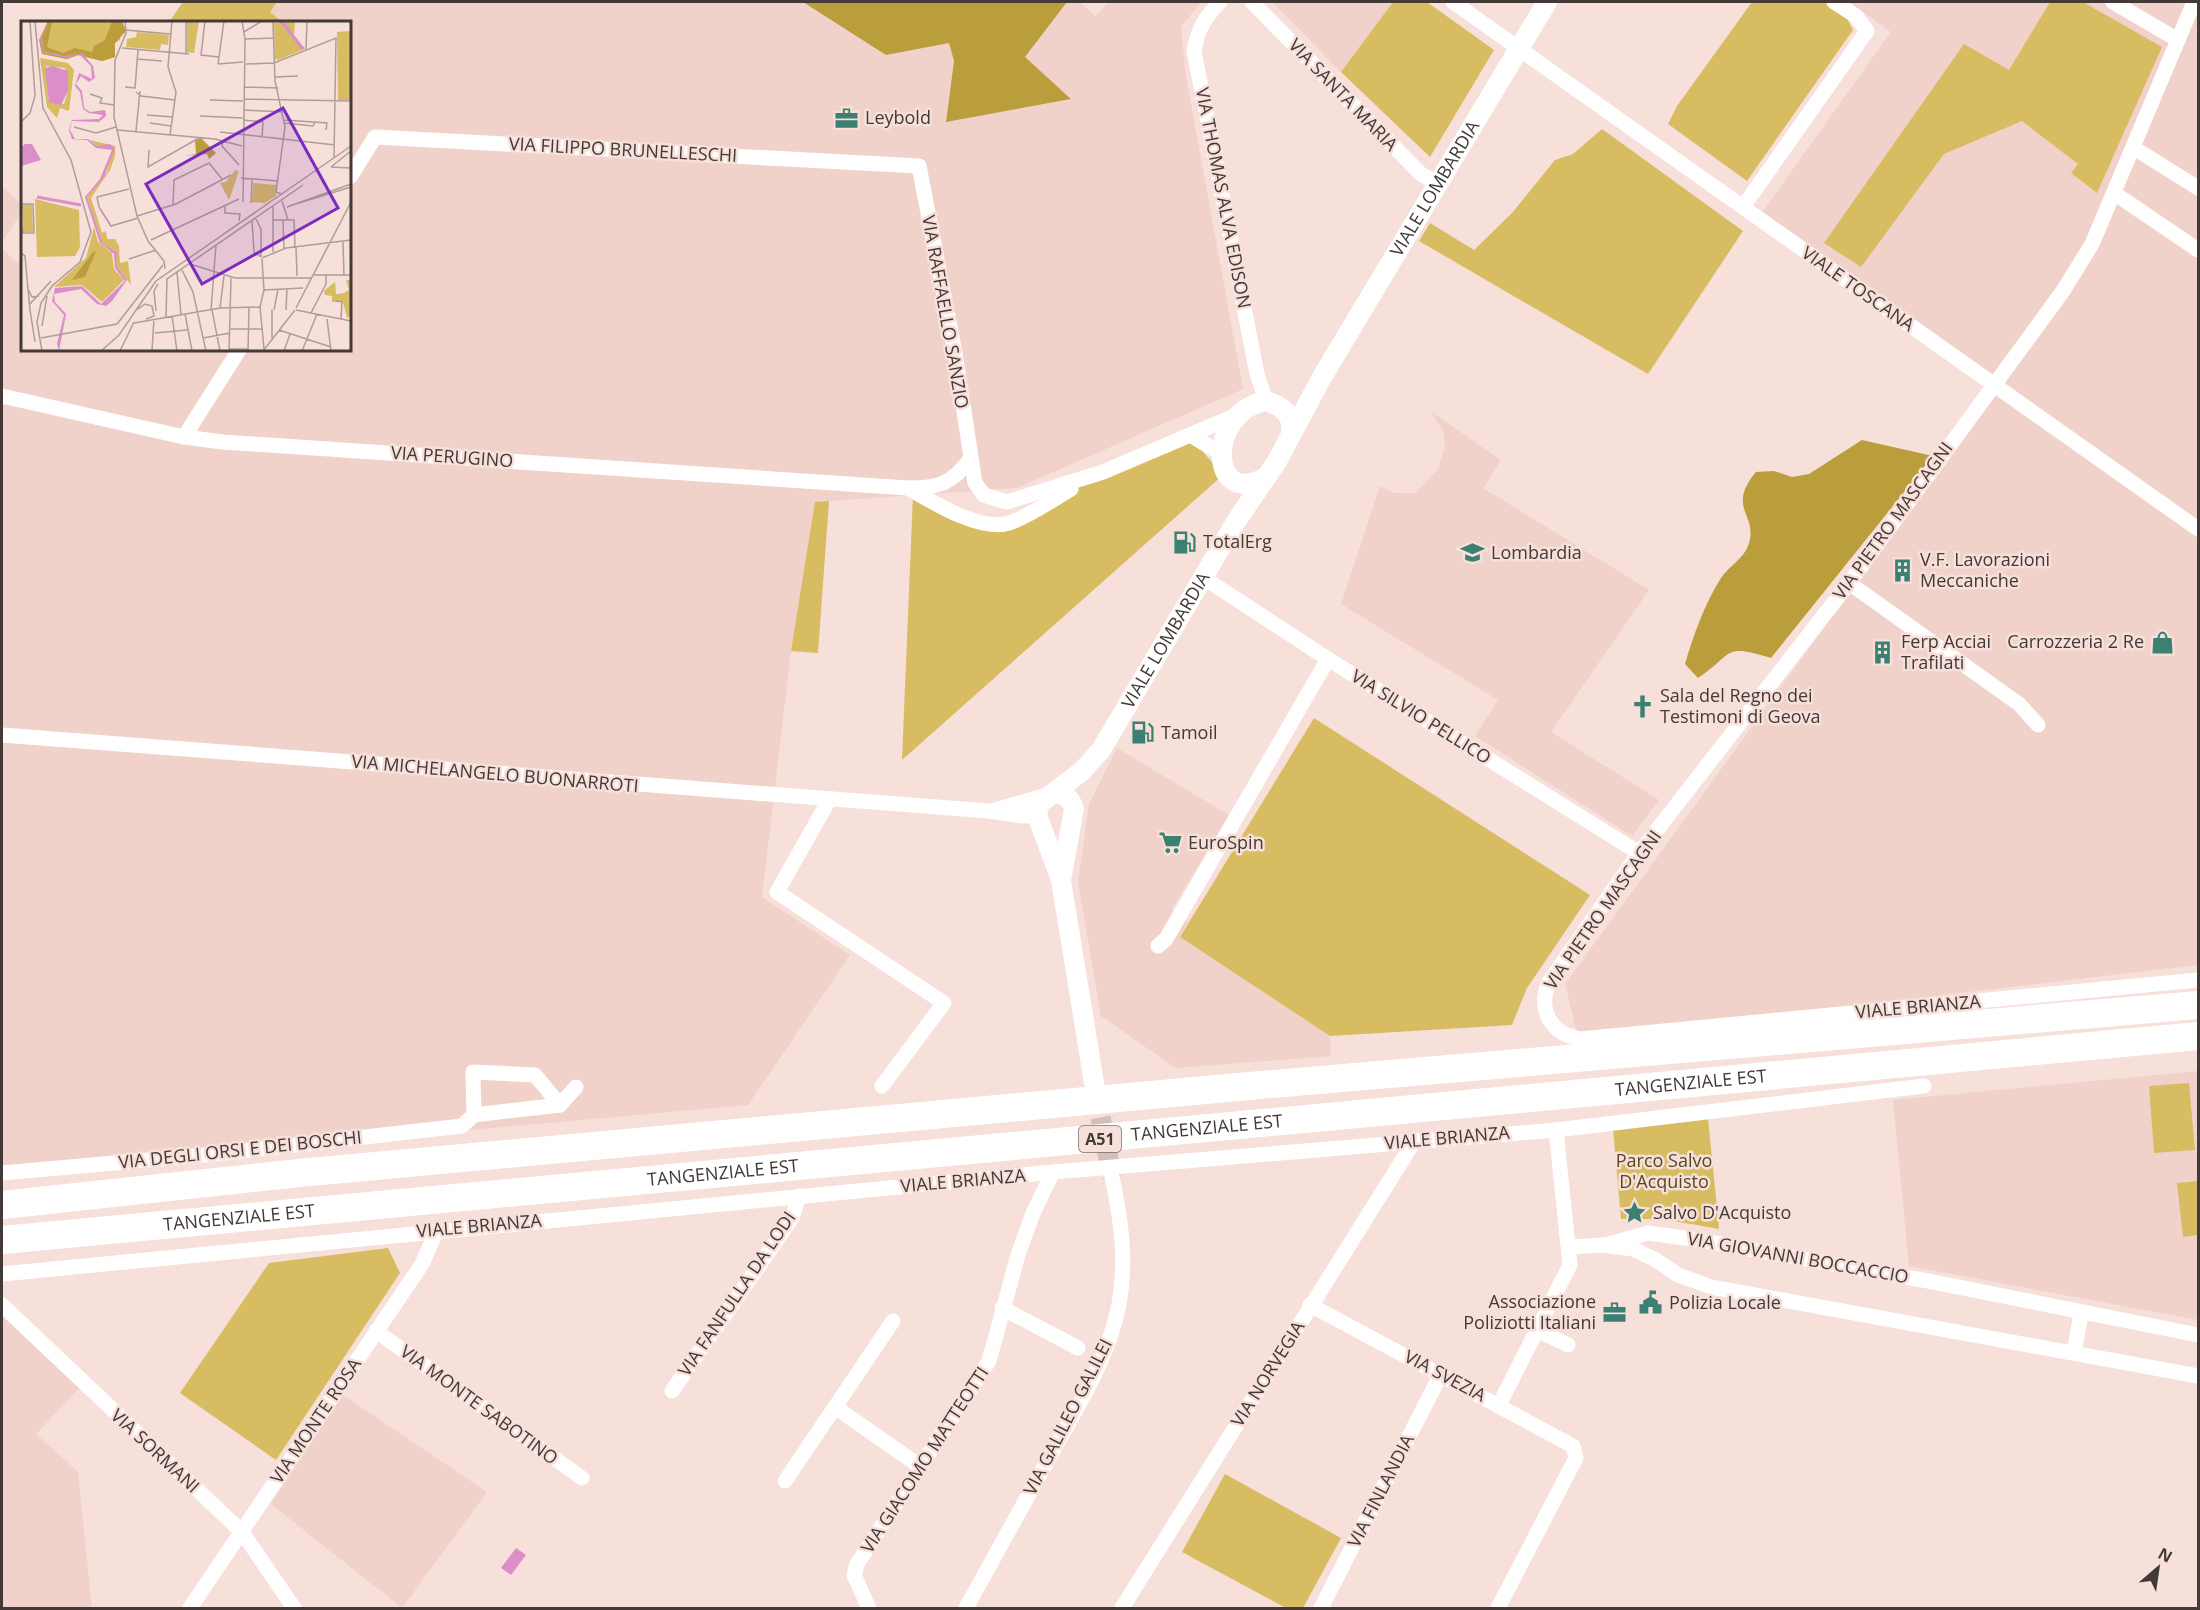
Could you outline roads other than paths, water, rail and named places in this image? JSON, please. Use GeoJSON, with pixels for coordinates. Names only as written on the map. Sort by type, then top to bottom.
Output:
{"type":"FeatureCollection","features":[{"type":"Feature","properties":{"kind":"highway","name":"TANGENZIALE EST"},"geometry":{"type":"LineString","coordinates":[[2,1205],[299,1173],[1249,1086],[2199,1005]]}},
{"type":"Feature","properties":{"kind":"highway","name":"TANGENZIALE EST"},"geometry":{"type":"LineString","coordinates":[[2,1240],[2199,1036]]}},
{"type":"Feature","properties":{"kind":"highway"},"geometry":{"type":"LineString","coordinates":[[2,1196],[299,1173]]}},
{"type":"Feature","properties":{"kind":"street","name":"VIA THOMAS ALVA EDISON"},"geometry":{"type":"LineString","coordinates":[[1220,2],[1203,22],[1196,36],[1194,51],[1257,374],[1272,403]]}},
{"type":"Feature","properties":{"kind":"street","name":"VIA SANTA MARIA"},"geometry":{"type":"LineString","coordinates":[[1252,2],[1421,174],[1438,184]]}},
{"type":"Feature","properties":{"kind":"street","name":"VIALE TOSCANA"},"geometry":{"type":"LineString","coordinates":[[1453,2],[2199,529]]}},
{"type":"Feature","properties":{"kind":"street","name":"VIALE LOMBARDIA"},"geometry":{"type":"LineString","coordinates":[[1061,880],[1072,812],[1095,758],[1237,520],[1276,463],[1322,377],[1547,2]]}},
{"type":"Feature","properties":{"kind":"street"},"geometry":{"type":"LineString","coordinates":[[1743,207],[1867,30],[1856,16],[1834,2]]}},
{"type":"Feature","properties":{"kind":"street"},"geometry":{"type":"LineString","coordinates":[[2113,2],[2178,40]]}},
{"type":"Feature","properties":{"kind":"street","name":"VIA PIETRO MASCAGNI"},"geometry":{"type":"LineString","coordinates":[[1544,1009],[1543,996],[1549,982],[1640,853],[1849,583],[2062,291],[2092,244],[2194,2]]}},
{"type":"Feature","properties":{"kind":"street","name":"VIA FILIPPO BRUNELLESCHI"},"geometry":{"type":"LineString","coordinates":[[351,175],[375,137],[918,166]]}},
{"type":"Feature","properties":{"kind":"street"},"geometry":{"type":"LineString","coordinates":[[2134,148],[2199,188]]}},
{"type":"Feature","properties":{"kind":"street","name":"VIA RAFFAELLO SANZIO"},"geometry":{"type":"LineString","coordinates":[[918,166],[955,353],[971,458]]}},
{"type":"Feature","properties":{"kind":"street"},"geometry":{"type":"LineString","coordinates":[[2114,193],[2199,250]]}},
{"type":"Feature","properties":{"kind":"street"},"geometry":{"type":"LineString","coordinates":[[184,437],[239,351]]}},
{"type":"Feature","properties":{"kind":"street","name":"VIALE LOMBARDIA"},"geometry":{"type":"LineString","coordinates":[[1237,415],[1255,403],[1272,403],[1301,398],[1322,377]]}},
{"type":"Feature","properties":{"kind":"street","name":"VIA PERUGINO"},"geometry":{"type":"LineString","coordinates":[[2,396],[184,437],[908,488],[935,488],[961,471],[971,458]]}},
{"type":"Feature","properties":{"kind":"street"},"geometry":{"type":"LineString","coordinates":[[1272,403],[1290,416],[1291,434]]}},
{"type":"Feature","properties":{"kind":"street"},"geometry":{"type":"LineString","coordinates":[[1192,436],[1220,453],[1229,428],[1237,415]]}},
{"type":"Feature","properties":{"kind":"street","name":"VIA PERUGINO"},"geometry":{"type":"LineString","coordinates":[[971,458],[975,483],[984,495],[997,501],[1007,502],[1103,472],[1237,415]]}},
{"type":"Feature","properties":{"kind":"street","name":"VIALE LOMBARDIA"},"geometry":{"type":"LineString","coordinates":[[1220,453],[1224,471],[1237,481],[1241,489],[1243,500],[1237,520]]}},
{"type":"Feature","properties":{"kind":"street","name":"VIA PERUGINO"},"geometry":{"type":"LineString","coordinates":[[908,488],[956,514],[1008,524],[1103,472]]}},
{"type":"Feature","properties":{"kind":"street"},"geometry":{"type":"LineString","coordinates":[[1237,481],[1255,483],[1264,478]]}},
{"type":"Feature","properties":{"kind":"street","name":"VIA SILVIO PELLICO"},"geometry":{"type":"LineString","coordinates":[[1204,578],[1328,659],[1640,853]]}},
{"type":"Feature","properties":{"kind":"street"},"geometry":{"type":"LineString","coordinates":[[1849,583],[2019,704],[2038,725]]}},
{"type":"Feature","properties":{"kind":"street"},"geometry":{"type":"LineString","coordinates":[[1158,946],[1166,939],[1328,659]]}},
{"type":"Feature","properties":{"kind":"street","name":"VIA MICHELANGELO BUONARROTI"},"geometry":{"type":"LineString","coordinates":[[2,735],[989,811],[1040,820]]}},
{"type":"Feature","properties":{"kind":"street","name":"VIALE LOMBARDIA"},"geometry":{"type":"LineString","coordinates":[[1095,758],[1039,804],[1040,820],[1052,862],[1061,880],[1095,1083]]}},
{"type":"Feature","properties":{"kind":"street"},"geometry":{"type":"LineString","coordinates":[[1040,820],[1057,831],[1063,829],[1072,812],[1064,795],[1050,794]]}},
{"type":"Feature","properties":{"kind":"street","name":"VIA MICHELANGELO BUONARROTI"},"geometry":{"type":"LineString","coordinates":[[989,811],[1050,794]]}},
{"type":"Feature","properties":{"kind":"street"},"geometry":{"type":"LineString","coordinates":[[829,800],[777,892],[944,1003],[882,1086]]}},
{"type":"Feature","properties":{"kind":"street","name":"VIALE BRIANZA"},"geometry":{"type":"LineString","coordinates":[[1544,1009],[1553,1025],[1567,1037],[1580,1039],[2199,980]]}},
{"type":"Feature","properties":{"kind":"street"},"geometry":{"type":"LineString","coordinates":[[474,1115],[473,1072],[535,1075],[560,1105],[576,1087]]}},
{"type":"Feature","properties":{"kind":"street","name":"VIALE BRIANZA"},"geometry":{"type":"LineString","coordinates":[[2,1274],[1053,1172],[1556,1130],[1924,1086]]}},
{"type":"Feature","properties":{"kind":"street","name":"VIA DEGLI ORSI E DEI BOSCHI"},"geometry":{"type":"LineString","coordinates":[[2,1173],[227,1153],[462,1126],[474,1115],[560,1105]]}},
{"type":"Feature","properties":{"kind":"street"},"geometry":{"type":"LineString","coordinates":[[1499,1405],[1570,1265],[1570,1247],[1556,1130]]}},
{"type":"Feature","properties":{"kind":"street","name":"VIA NORVEGIA"},"geometry":{"type":"LineString","coordinates":[[1122,1608],[1415,1140]]}},
{"type":"Feature","properties":{"kind":"street","name":"VIA GIACOMO MATTEOTTI"},"geometry":{"type":"LineString","coordinates":[[869,1608],[854,1575],[857,1564],[989,1360],[996,1341],[1002,1308],[1033,1214],[1053,1172]]}},
{"type":"Feature","properties":{"kind":"street","name":"VIA GALILEO GALILEI"},"geometry":{"type":"LineString","coordinates":[[966,1608],[1085,1392],[1111,1336],[1119,1302],[1123,1265],[1122,1232],[1112,1177]]}},
{"type":"Feature","properties":{"kind":"street","name":"VIA FANFULLA DA LODI"},"geometry":{"type":"LineString","coordinates":[[672,1391],[792,1218],[799,1196]]}},
{"type":"Feature","properties":{"kind":"street","name":"VIA MONTE ROSA"},"geometry":{"type":"LineString","coordinates":[[190,1608],[422,1263],[437,1230]]}},
{"type":"Feature","properties":{"kind":"street","name":"VIA GIOVANNI BOCCACCIO"},"geometry":{"type":"LineString","coordinates":[[1603,1245],[1648,1233],[1692,1239],[1928,1281],[2199,1335]]}},
{"type":"Feature","properties":{"kind":"street"},"geometry":{"type":"LineString","coordinates":[[1570,1247],[1603,1245]]}},
{"type":"Feature","properties":{"kind":"street","name":"VIA GIOVANNI BOCCACCIO"},"geometry":{"type":"LineString","coordinates":[[1603,1245],[1644,1253],[1678,1275],[1711,1287],[2199,1376]]}},
{"type":"Feature","properties":{"kind":"street","name":"VIA SORMANI"},"geometry":{"type":"LineString","coordinates":[[2,1305],[242,1532],[294,1608]]}},
{"type":"Feature","properties":{"kind":"street","name":"VIA SVEZIA"},"geometry":{"type":"LineString","coordinates":[[1310,1305],[1573,1446],[1576,1458],[1498,1608]]}},
{"type":"Feature","properties":{"kind":"street"},"geometry":{"type":"LineString","coordinates":[[1002,1308],[1078,1348]]}},
{"type":"Feature","properties":{"kind":"street"},"geometry":{"type":"LineString","coordinates":[[2074,1353],[2081,1313]]}},
{"type":"Feature","properties":{"kind":"street"},"geometry":{"type":"LineString","coordinates":[[785,1481],[893,1321]]}},
{"type":"Feature","properties":{"kind":"street"},"geometry":{"type":"LineString","coordinates":[[1537,1330],[1568,1345]]}},
{"type":"Feature","properties":{"kind":"street","name":"VIA MONTE SABOTINO"},"geometry":{"type":"LineString","coordinates":[[376,1331],[582,1478]]}},
{"type":"Feature","properties":{"kind":"street","name":"VIA FINLANDIA"},"geometry":{"type":"LineString","coordinates":[[1321,1608],[1441,1374]]}},
{"type":"Feature","properties":{"kind":"street"},"geometry":{"type":"LineString","coordinates":[[835,1407],[921,1467]]}},
{"type":"Feature","properties":{"kind":"tunnel"},"geometry":{"type":"LineString","coordinates":[[1095,1088],[1112,1177]]}},
{"type":"Feature","properties":{"kind":"place","name":"Leybold"},"geometry":{"type":"Point","coordinates":[847,118]}},
{"type":"Feature","properties":{"kind":"place","name":"TotalErg"},"geometry":{"type":"Point","coordinates":[1185,542]}},
{"type":"Feature","properties":{"kind":"place","name":"Lombardia"},"geometry":{"type":"Point","coordinates":[1473,553]}},
{"type":"Feature","properties":{"kind":"place","name":"V.F. Lavorazioni Meccaniche"},"geometry":{"type":"Point","coordinates":[1902,570]}},
{"type":"Feature","properties":{"kind":"place","name":"Carrozzeria 2 Re"},"geometry":{"type":"Point","coordinates":[2162,642]}},
{"type":"Feature","properties":{"kind":"place","name":"Ferp Acciai Trafilati"},"geometry":{"type":"Point","coordinates":[1883,652]}},
{"type":"Feature","properties":{"kind":"place","name":"Sala del Regno dei Testimoni di Geova"},"geometry":{"type":"Point","coordinates":[1642,706]}},
{"type":"Feature","properties":{"kind":"place","name":"Tamoil"},"geometry":{"type":"Point","coordinates":[1143,733]}},
{"type":"Feature","properties":{"kind":"place","name":"EuroSpin"},"geometry":{"type":"Point","coordinates":[1170,843]}},
{"type":"Feature","properties":{"kind":"place","name":"Salvo D'Acquisto"},"geometry":{"type":"Point","coordinates":[1635,1213]}},
{"type":"Feature","properties":{"kind":"place","name":"Polizia Locale"},"geometry":{"type":"Point","coordinates":[1651,1303]}},
{"type":"Feature","properties":{"kind":"place","name":"Associazione Poliziotti Italiani"},"geometry":{"type":"Point","coordinates":[1614,1312]}},
{"type":"Feature","properties":{"kind":"park label","name":"Parco Salvo D'Acquisto"},"geometry":{"type":"Point","coordinates":[1664,1171]}}]}
